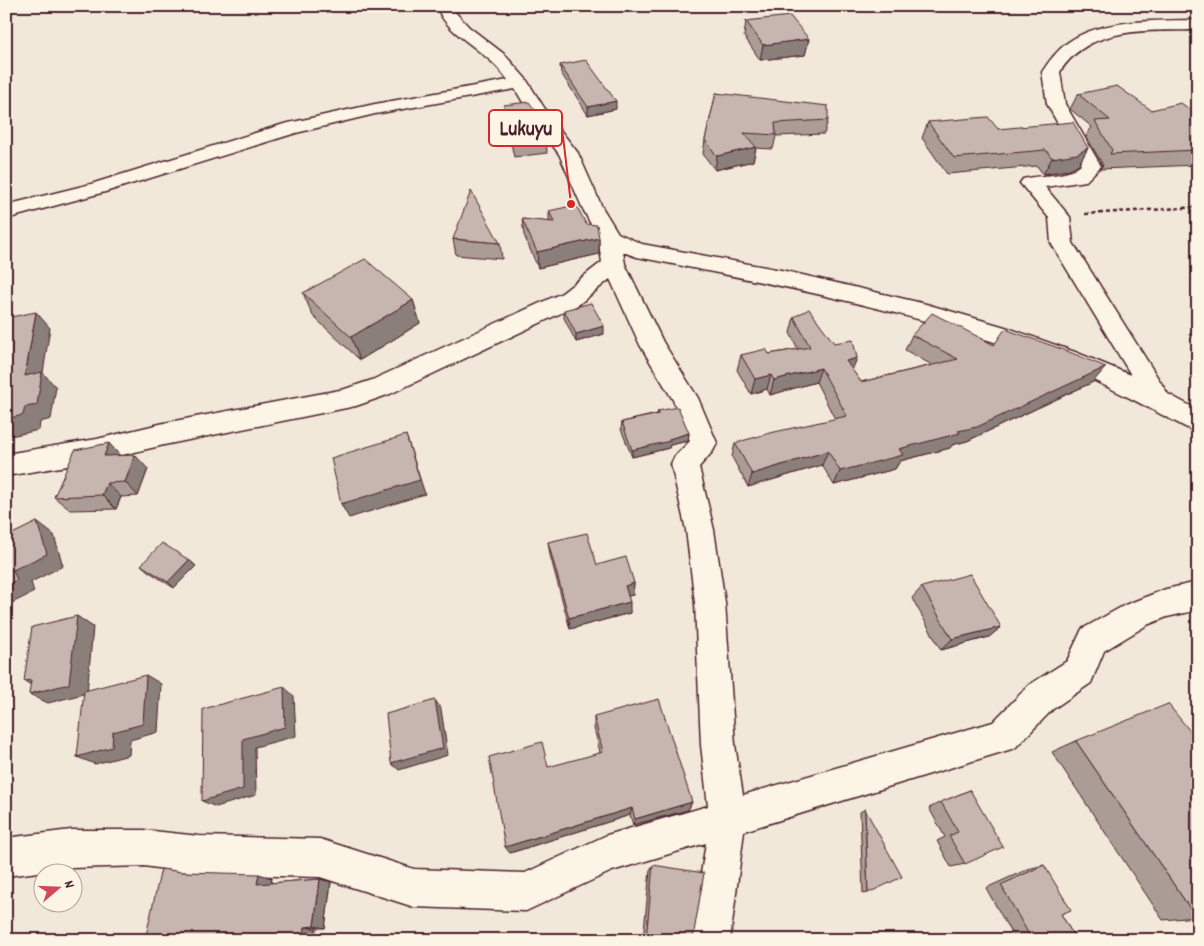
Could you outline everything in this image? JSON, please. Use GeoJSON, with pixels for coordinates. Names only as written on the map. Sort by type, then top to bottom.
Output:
{"type":"FeatureCollection","features":[{"type":"Feature","properties":{"kind":"street"},"geometry":{"type":"LineString","coordinates":[[446,6],[446,12],[463,30],[498,58],[520,83],[542,119],[568,153],[592,207],[604,227],[611,251],[652,345],[685,398],[704,443],[685,464],[700,530],[710,603],[718,745],[728,818],[710,940]]}},
{"type":"Feature","properties":{"kind":"street"},"geometry":{"type":"LineString","coordinates":[[1157,397],[1062,243],[1059,217],[1030,182],[1079,177],[1091,166],[1056,104],[1050,72],[1062,56],[1084,39],[1116,30],[1198,25]]}},
{"type":"Feature","properties":{"kind":"street"},"geometry":{"type":"LineString","coordinates":[[6,212],[98,188],[226,146],[291,128],[375,108],[520,83]]}},
{"type":"Feature","properties":{"kind":"street"},"geometry":{"type":"LineString","coordinates":[[6,465],[97,450],[164,434],[348,398],[381,388],[570,299],[611,251],[637,250],[825,287],[977,327],[1043,350],[1157,397],[1198,422]]}},
{"type":"Feature","properties":{"kind":"street"},"geometry":{"type":"LineString","coordinates":[[6,857],[71,849],[144,848],[199,856],[320,858],[414,888],[526,892],[607,854],[1003,736],[1042,697],[1079,672],[1093,640],[1136,614],[1166,603],[1198,596]]}},
{"type":"Feature","properties":{"kind":"path"},"geometry":{"type":"LineString","coordinates":[[1059,217],[1198,207]]}},
{"type":"Feature","properties":{"kind":"building"},"geometry":{"type":"Polygon","coordinates":[[[790,16],[809,39],[763,45],[746,21],[790,16]]]}},
{"type":"Feature","properties":{"kind":"building"},"geometry":{"type":"Polygon","coordinates":[[[586,60],[616,101],[588,107],[560,65],[586,60]]]}},
{"type":"Feature","properties":{"kind":"building"},"geometry":{"type":"Polygon","coordinates":[[[1117,86],[1151,110],[1181,103],[1195,113],[1198,112],[1198,150],[1110,154],[1112,150],[1095,121],[1110,120],[1078,94],[1117,86]]]}},
{"type":"Feature","properties":{"kind":"building"},"geometry":{"type":"Polygon","coordinates":[[[716,93],[828,106],[828,120],[775,123],[776,135],[744,133],[756,147],[717,156],[705,140],[716,93]]]}},
{"type":"Feature","properties":{"kind":"building"},"geometry":{"type":"Polygon","coordinates":[[[529,102],[541,118],[546,137],[512,141],[504,105],[529,102]]]}},
{"type":"Feature","properties":{"kind":"building"},"geometry":{"type":"Polygon","coordinates":[[[988,117],[998,129],[1073,122],[1088,148],[1077,154],[1052,158],[1046,150],[954,158],[928,122],[988,117]]]}},
{"type":"Feature","properties":{"kind":"building"},"geometry":{"type":"Polygon","coordinates":[[[471,191],[500,243],[453,239],[471,191]]]}},
{"type":"Feature","properties":{"kind":"building"},"geometry":{"type":"Polygon","coordinates":[[[576,205],[586,224],[597,225],[599,238],[537,252],[522,219],[554,222],[549,211],[576,205]]]}},
{"type":"Feature","properties":{"kind":"building"},"geometry":{"type":"Polygon","coordinates":[[[365,259],[413,300],[351,337],[303,293],[365,259]]]}},
{"type":"Feature","properties":{"kind":"building"},"geometry":{"type":"Polygon","coordinates":[[[591,303],[604,326],[576,334],[564,310],[591,303]]]}},
{"type":"Feature","properties":{"kind":"building"},"geometry":{"type":"Polygon","coordinates":[[[809,309],[834,343],[853,340],[857,358],[846,361],[861,382],[958,359],[912,335],[932,313],[994,345],[1005,329],[1106,367],[977,427],[899,449],[903,455],[840,471],[828,451],[752,474],[735,443],[770,433],[847,416],[821,368],[774,380],[771,375],[755,379],[741,355],[766,349],[769,354],[810,347],[794,317],[809,309]]]}},
{"type":"Feature","properties":{"kind":"building"},"geometry":{"type":"Polygon","coordinates":[[[36,312],[25,376],[42,372],[37,405],[25,407],[23,415],[6,419],[6,318],[36,312]]]}},
{"type":"Feature","properties":{"kind":"building"},"geometry":{"type":"Polygon","coordinates":[[[678,407],[689,433],[669,439],[670,441],[632,450],[622,422],[659,414],[658,411],[678,407]]]}},
{"type":"Feature","properties":{"kind":"building"},"geometry":{"type":"Polygon","coordinates":[[[406,435],[420,480],[341,504],[331,458],[406,435]]]}},
{"type":"Feature","properties":{"kind":"building"},"geometry":{"type":"Polygon","coordinates":[[[109,443],[104,456],[135,455],[125,482],[107,483],[102,495],[54,497],[75,450],[109,443]]]}},
{"type":"Feature","properties":{"kind":"building"},"geometry":{"type":"Polygon","coordinates":[[[37,522],[47,554],[13,570],[17,580],[6,585],[6,537],[37,522]]]}},
{"type":"Feature","properties":{"kind":"building"},"geometry":{"type":"Polygon","coordinates":[[[587,533],[597,565],[626,557],[634,583],[625,586],[630,602],[569,618],[548,542],[587,533]]]}},
{"type":"Feature","properties":{"kind":"building"},"geometry":{"type":"Polygon","coordinates":[[[162,543],[189,560],[168,582],[141,565],[162,543]]]}},
{"type":"Feature","properties":{"kind":"building"},"geometry":{"type":"Polygon","coordinates":[[[970,574],[1001,627],[952,639],[922,587],[970,574]]]}},
{"type":"Feature","properties":{"kind":"building"},"geometry":{"type":"Polygon","coordinates":[[[77,616],[69,684],[29,694],[31,680],[24,681],[32,627],[77,616]]]}},
{"type":"Feature","properties":{"kind":"building"},"geometry":{"type":"Polygon","coordinates":[[[146,675],[143,724],[113,732],[112,747],[77,757],[84,691],[146,675]]]}},
{"type":"Feature","properties":{"kind":"building"},"geometry":{"type":"Polygon","coordinates":[[[284,687],[285,727],[243,739],[243,789],[202,801],[203,709],[284,687]]]}},
{"type":"Feature","properties":{"kind":"building"},"geometry":{"type":"Polygon","coordinates":[[[659,699],[692,802],[635,819],[632,808],[505,847],[489,757],[542,742],[548,767],[603,752],[594,717],[659,699]]]}},
{"type":"Feature","properties":{"kind":"building"},"geometry":{"type":"Polygon","coordinates":[[[435,700],[443,748],[391,763],[386,714],[435,700]]]}},
{"type":"Feature","properties":{"kind":"building"},"geometry":{"type":"Polygon","coordinates":[[[1168,704],[1198,741],[1198,916],[1196,917],[1076,741],[1168,704]]]}},
{"type":"Feature","properties":{"kind":"building"},"geometry":{"type":"Polygon","coordinates":[[[970,790],[1003,847],[965,864],[949,836],[958,832],[941,802],[970,790]]]}},
{"type":"Feature","properties":{"kind":"building"},"geometry":{"type":"Polygon","coordinates":[[[865,809],[902,877],[868,893],[865,809]]]}},
{"type":"Feature","properties":{"kind":"building"},"geometry":{"type":"Polygon","coordinates":[[[653,865],[704,873],[693,938],[695,940],[646,940],[653,865]]]}},
{"type":"Feature","properties":{"kind":"building"},"geometry":{"type":"Polygon","coordinates":[[[1044,865],[1071,910],[1061,914],[1076,940],[1032,940],[1001,885],[1044,865]]]}},
{"type":"Feature","properties":{"kind":"building"},"geometry":{"type":"Polygon","coordinates":[[[161,869],[183,872],[259,874],[257,884],[320,879],[314,926],[305,927],[303,940],[145,940],[161,869]]]}},
{"type":"Feature","properties":{"kind":"place","name":"Lukuyu"},"geometry":{"type":"Point","coordinates":[571,204]}}]}
